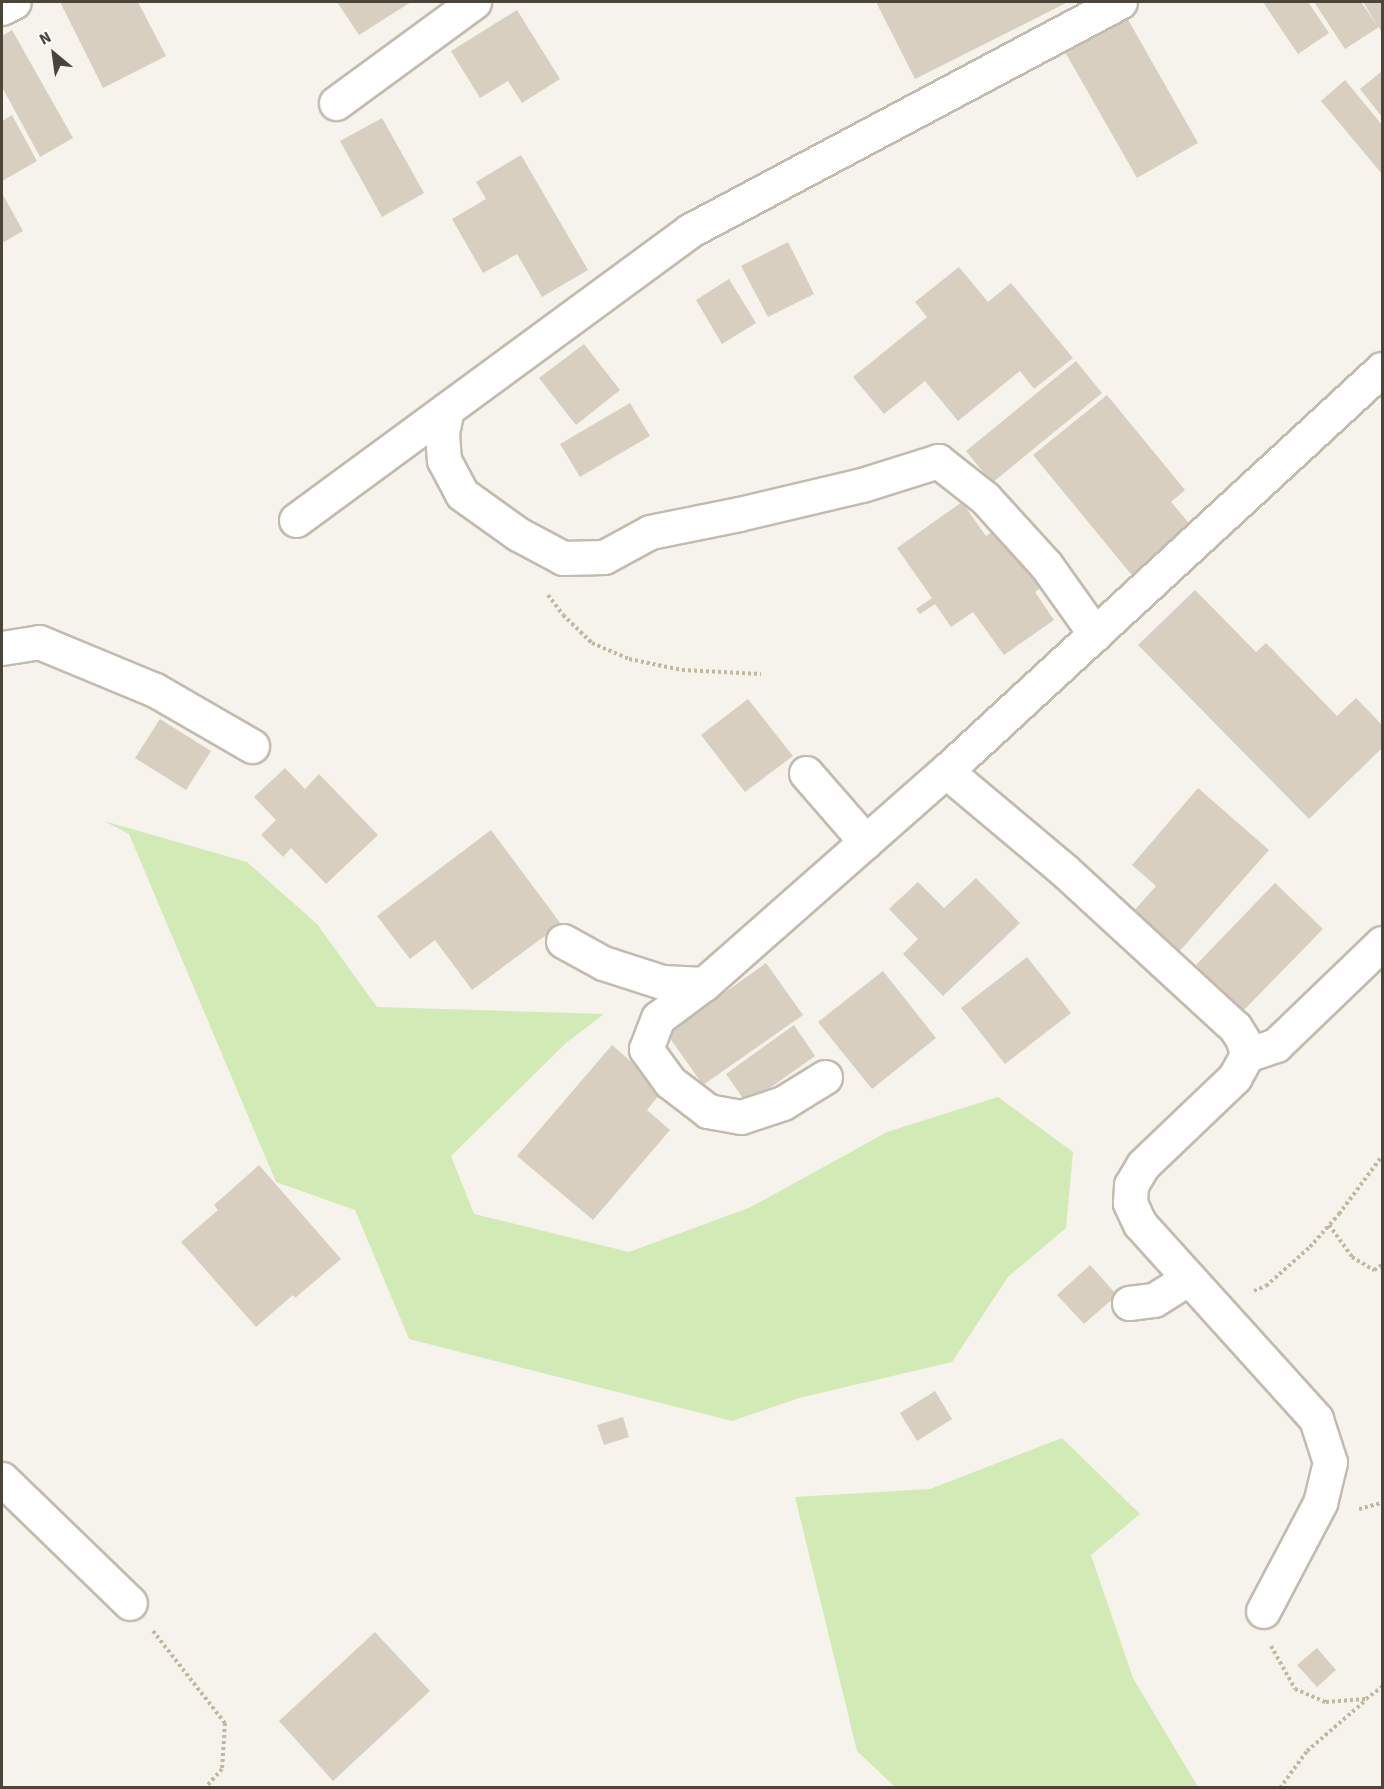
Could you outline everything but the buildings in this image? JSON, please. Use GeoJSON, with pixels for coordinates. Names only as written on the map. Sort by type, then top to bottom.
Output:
{"type":"FeatureCollection","features":[{"type":"Feature","properties":{"kind":"street"},"geometry":{"type":"LineString","coordinates":[[2,8],[14,2]]}},
{"type":"Feature","properties":{"kind":"street"},"geometry":{"type":"LineString","coordinates":[[336,103],[474,2]]}},
{"type":"Feature","properties":{"kind":"street"},"geometry":{"type":"LineString","coordinates":[[296,520],[689,231],[1120,2]]}},
{"type":"Feature","properties":{"kind":"street"},"geometry":{"type":"LineString","coordinates":[[825,1077],[783,1103],[741,1117],[708,1111],[670,1082],[646,1049],[658,1018],[704,984],[946,771],[1383,369]]}},
{"type":"Feature","properties":{"kind":"street"},"geometry":{"type":"LineString","coordinates":[[447,409],[442,433],[444,460],[462,494],[518,534],[563,558],[604,557],[650,532],[862,485],[938,461],[985,498],[1046,565],[1095,634]]}},
{"type":"Feature","properties":{"kind":"street"},"geometry":{"type":"LineString","coordinates":[[2,648],[39,642],[155,690],[252,746]]}},
{"type":"Feature","properties":{"kind":"street"},"geometry":{"type":"LineString","coordinates":[[946,771],[1064,870],[1235,1027],[1243,1040],[1247,1055]]}},
{"type":"Feature","properties":{"kind":"street"},"geometry":{"type":"LineString","coordinates":[[806,773],[866,842]]}},
{"type":"Feature","properties":{"kind":"street"},"geometry":{"type":"LineString","coordinates":[[563,941],[603,963],[662,982],[704,984]]}},
{"type":"Feature","properties":{"kind":"street"},"geometry":{"type":"LineString","coordinates":[[1263,1611],[1320,1503],[1330,1462],[1316,1419],[1140,1224],[1130,1203],[1131,1185],[1143,1165],[1235,1077],[1247,1055],[1276,1045],[1383,943]]}},
{"type":"Feature","properties":{"kind":"street"},"geometry":{"type":"LineString","coordinates":[[1129,1303],[1154,1300],[1197,1288]]}},
{"type":"Feature","properties":{"kind":"street"},"geometry":{"type":"LineString","coordinates":[[2,1479],[130,1603]]}},
{"type":"Feature","properties":{"kind":"path"},"geometry":{"type":"LineString","coordinates":[[542,588],[563,615],[592,643],[629,659],[682,670],[760,674]]}},
{"type":"Feature","properties":{"kind":"path"},"geometry":{"type":"LineString","coordinates":[[1197,1288],[1239,1298],[1266,1286],[1310,1247],[1383,1156]]}},
{"type":"Feature","properties":{"kind":"path"},"geometry":{"type":"LineString","coordinates":[[1329,1225],[1352,1257],[1374,1270],[1383,1265]]}},
{"type":"Feature","properties":{"kind":"path"},"geometry":{"type":"LineString","coordinates":[[130,1603],[225,1723],[222,1769],[205,1788]]}},
{"type":"Feature","properties":{"kind":"path"},"geometry":{"type":"LineString","coordinates":[[1263,1611],[1273,1653],[1295,1689],[1326,1702],[1366,1699]]}},
{"type":"Feature","properties":{"kind":"path"},"geometry":{"type":"LineString","coordinates":[[1280,1788],[1307,1751],[1383,1687]]}},
{"type":"Feature","properties":{"kind":"green space"},"geometry":{"type":"Polygon","coordinates":[[[104,821],[247,862],[317,924],[377,1007],[604,1014],[566,1043],[451,1156],[474,1214],[629,1252],[751,1207],[887,1132],[998,1097],[1073,1152],[1066,1228],[1008,1277],[952,1362],[799,1398],[732,1421],[409,1339],[355,1210],[276,1182],[129,834],[104,821]]]}},
{"type":"Feature","properties":{"kind":"green space"},"geometry":{"type":"Polygon","coordinates":[[[1062,1438],[1140,1514],[1091,1555],[1133,1678],[1198,1787],[895,1787],[857,1751],[795,1497],[930,1489],[1062,1438]]]}}]}
